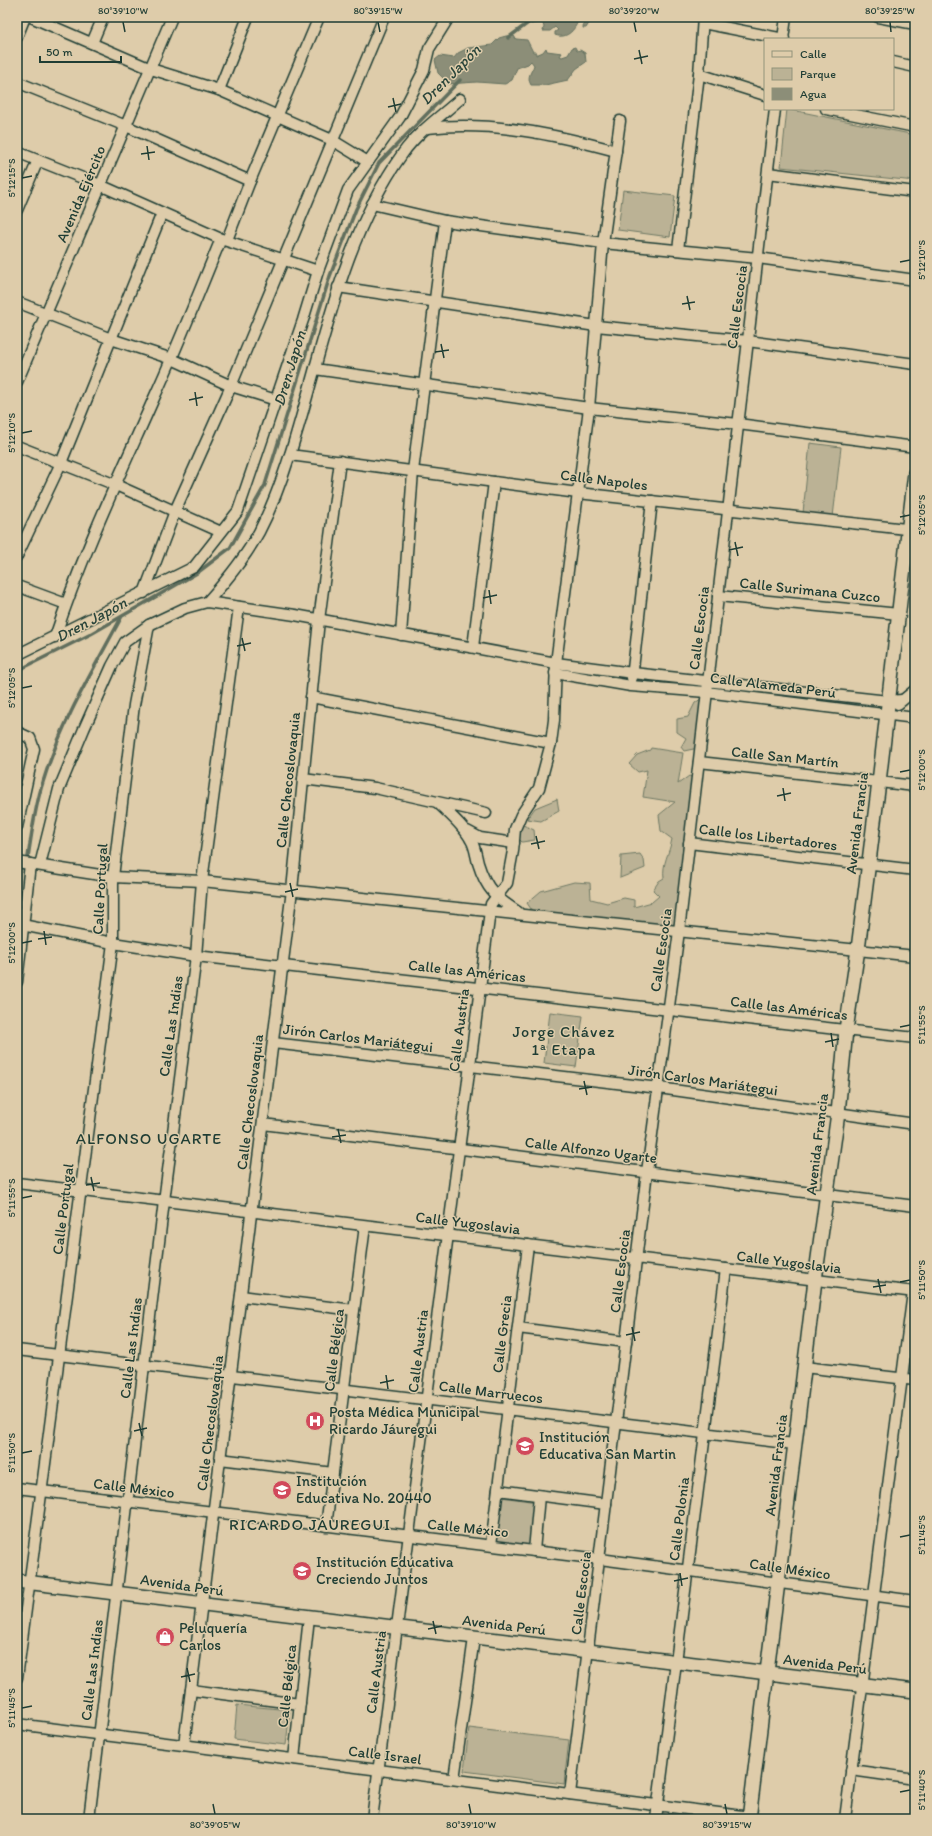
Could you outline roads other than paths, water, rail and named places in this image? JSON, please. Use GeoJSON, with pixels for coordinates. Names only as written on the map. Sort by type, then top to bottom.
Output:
{"type":"FeatureCollection","features":[{"type":"Feature","properties":{"kind":"street"},"geometry":{"type":"LineString","coordinates":[[17,37],[25,17]]}},
{"type":"Feature","properties":{"kind":"street"},"geometry":{"type":"LineString","coordinates":[[31,17],[151,69],[219,90],[332,140],[368,162]]}},
{"type":"Feature","properties":{"kind":"street"},"geometry":{"type":"LineString","coordinates":[[92,43],[103,17]]}},
{"type":"Feature","properties":{"kind":"street","name":"Avenida Ejército"},"geometry":{"type":"LineString","coordinates":[[17,382],[172,17]]}},
{"type":"Feature","properties":{"kind":"street"},"geometry":{"type":"LineString","coordinates":[[219,90],[248,17]]}},
{"type":"Feature","properties":{"kind":"street"},"geometry":{"type":"LineString","coordinates":[[55,637],[66,604],[116,485],[250,181],[319,17]]}},
{"type":"Feature","properties":{"kind":"street"},"geometry":{"type":"LineString","coordinates":[[144,593],[175,511],[231,386],[384,17]]}},
{"type":"Feature","properties":{"kind":"street"},"geometry":{"type":"LineString","coordinates":[[17,655],[194,567],[238,511],[318,271],[348,190],[400,117],[424,70],[430,49],[449,17]]}},
{"type":"Feature","properties":{"kind":"street"},"geometry":{"type":"LineString","coordinates":[[784,38],[786,17]]}},
{"type":"Feature","properties":{"kind":"street"},"geometry":{"type":"LineString","coordinates":[[878,17],[915,24]]}},
{"type":"Feature","properties":{"kind":"street"},"geometry":{"type":"LineString","coordinates":[[678,250],[699,74],[703,20],[780,38]]}},
{"type":"Feature","properties":{"kind":"street"},"geometry":{"type":"LineString","coordinates":[[894,62],[915,67]]}},
{"type":"Feature","properties":{"kind":"street"},"geometry":{"type":"LineString","coordinates":[[699,74],[764,95]]}},
{"type":"Feature","properties":{"kind":"street"},"geometry":{"type":"LineString","coordinates":[[17,82],[126,126],[250,181]]}},
{"type":"Feature","properties":{"kind":"street"},"geometry":{"type":"LineString","coordinates":[[207,602],[242,562],[260,532],[290,455],[338,287],[357,237],[372,204],[404,152],[427,128],[460,99]]}},
{"type":"Feature","properties":{"kind":"street","name":"Calle Escocia"},"geometry":{"type":"LineString","coordinates":[[570,1794],[589,1651],[647,1172],[679,930],[775,110]]}},
{"type":"Feature","properties":{"kind":"street"},"geometry":{"type":"LineString","coordinates":[[831,110],[915,127]]}},
{"type":"Feature","properties":{"kind":"street","name":"Calle Austria"},"geometry":{"type":"LineString","coordinates":[[372,1819],[491,904],[507,883],[515,828],[521,815],[539,788],[551,743],[554,720],[556,662],[589,408],[604,243],[620,121]]}},
{"type":"Feature","properties":{"kind":"street"},"geometry":{"type":"LineString","coordinates":[[427,128],[451,126],[521,130],[568,138],[616,151]]}},
{"type":"Feature","properties":{"kind":"street"},"geometry":{"type":"LineString","coordinates":[[17,152],[100,185],[224,239],[318,271]]}},
{"type":"Feature","properties":{"kind":"street"},"geometry":{"type":"LineString","coordinates":[[17,210],[38,160]]}},
{"type":"Feature","properties":{"kind":"street"},"geometry":{"type":"LineString","coordinates":[[768,173],[915,192]]}},
{"type":"Feature","properties":{"kind":"street"},"geometry":{"type":"LineString","coordinates":[[372,204],[445,221],[604,243],[758,258],[915,280]]}},
{"type":"Feature","properties":{"kind":"street"},"geometry":{"type":"LineString","coordinates":[[17,556],[61,463],[162,213]]}},
{"type":"Feature","properties":{"kind":"street"},"geometry":{"type":"LineString","coordinates":[[401,634],[413,471],[445,221]]}},
{"type":"Feature","properties":{"kind":"street"},"geometry":{"type":"LineString","coordinates":[[338,287],[596,326],[748,341],[915,364]]}},
{"type":"Feature","properties":{"kind":"street"},"geometry":{"type":"LineString","coordinates":[[17,302],[111,339],[172,359],[231,386],[276,400]]}},
{"type":"Feature","properties":{"kind":"street"},"geometry":{"type":"LineString","coordinates":[[315,369],[589,408],[738,424],[915,447]]}},
{"type":"Feature","properties":{"kind":"street"},"geometry":{"type":"LineString","coordinates":[[17,446],[116,485],[221,532]]}},
{"type":"Feature","properties":{"kind":"street","name":"Calle Napoles"},"geometry":{"type":"LineString","coordinates":[[290,455],[578,493],[912,529]]}},
{"type":"Feature","properties":{"kind":"street","name":"Calle Checoslovaquia"},"geometry":{"type":"LineString","coordinates":[[184,1745],[292,890],[318,620],[340,461]]}},
{"type":"Feature","properties":{"kind":"street","name":"Avenida Francia"},"geometry":{"type":"LineString","coordinates":[[750,1818],[794,1444],[838,1113],[846,1030],[869,864],[898,614],[912,529],[915,473]]}},
{"type":"Feature","properties":{"kind":"street"},"geometry":{"type":"LineString","coordinates":[[473,648],[494,482]]}},
{"type":"Feature","properties":{"kind":"street"},"geometry":{"type":"LineString","coordinates":[[631,686],[652,501]]}},
{"type":"Feature","properties":{"kind":"street"},"geometry":{"type":"LineString","coordinates":[[17,586],[66,604]]}},
{"type":"Feature","properties":{"kind":"street","name":"Calle Surimana Cuzco"},"geometry":{"type":"LineString","coordinates":[[718,596],[898,614]]}},
{"type":"Feature","properties":{"kind":"street"},"geometry":{"type":"LineString","coordinates":[[17,982],[20,925],[35,865],[59,789],[106,680],[125,642],[149,625],[185,608],[207,602],[401,634],[556,662],[633,673],[708,680],[888,701],[902,700]]}},
{"type":"Feature","properties":{"kind":"street","name":"Calle Las Indias"},"geometry":{"type":"LineString","coordinates":[[89,1819],[164,1201],[196,956],[202,881],[239,607]]}},
{"type":"Feature","properties":{"kind":"street","name":"Calle Portugal"},"geometry":{"type":"LineString","coordinates":[[17,1678],[23,1582],[41,1491],[81,1191],[113,943],[113,877],[134,705],[149,625]]}},
{"type":"Feature","properties":{"kind":"street","name":"Calle Alameda Perú"},"geometry":{"type":"LineString","coordinates":[[555,673],[631,686],[706,692],[915,718]]}},
{"type":"Feature","properties":{"kind":"street"},"geometry":{"type":"LineString","coordinates":[[886,715],[915,690]]}},
{"type":"Feature","properties":{"kind":"street"},"geometry":{"type":"LineString","coordinates":[[311,697],[551,743]]}},
{"type":"Feature","properties":{"kind":"street"},"geometry":{"type":"LineString","coordinates":[[17,732],[30,738],[34,749],[20,798],[17,827]]}},
{"type":"Feature","properties":{"kind":"street","name":"Calle San Martín"},"geometry":{"type":"LineString","coordinates":[[698,762],[915,786]]}},
{"type":"Feature","properties":{"kind":"street"},"geometry":{"type":"LineString","coordinates":[[303,779],[375,788],[486,813]]}},
{"type":"Feature","properties":{"kind":"street"},"geometry":{"type":"LineString","coordinates":[[438,803],[463,829],[471,840],[483,879],[497,897],[521,914]]}},
{"type":"Feature","properties":{"kind":"street"},"geometry":{"type":"LineString","coordinates":[[463,829],[480,838],[514,843]]}},
{"type":"Feature","properties":{"kind":"street","name":"Calle los Libertadores"},"geometry":{"type":"LineString","coordinates":[[689,843],[915,870]]}},
{"type":"Feature","properties":{"kind":"street"},"geometry":{"type":"LineString","coordinates":[[17,862],[113,877],[202,881],[915,956]]}},
{"type":"Feature","properties":{"kind":"street","name":"Calle las Américas"},"geometry":{"type":"LineString","coordinates":[[20,925],[113,943],[196,956],[668,1008],[915,1038]]}},
{"type":"Feature","properties":{"kind":"street","name":"Jirón Carlos Mariátegui"},"geometry":{"type":"LineString","coordinates":[[273,1043],[659,1088],[915,1124]]}},
{"type":"Feature","properties":{"kind":"street","name":"Calle Alfonzo Ugarte"},"geometry":{"type":"LineString","coordinates":[[263,1124],[915,1206]]}},
{"type":"Feature","properties":{"kind":"street","name":"Calle Yugoslavia"},"geometry":{"type":"LineString","coordinates":[[17,1183],[914,1292]]}},
{"type":"Feature","properties":{"kind":"street","name":"Calle Bélgica"},"geometry":{"type":"LineString","coordinates":[[326,1526],[365,1226]]}},
{"type":"Feature","properties":{"kind":"street","name":"Calle Grecia"},"geometry":{"type":"LineString","coordinates":[[491,1545],[528,1245]]}},
{"type":"Feature","properties":{"kind":"street","name":"Calle Polonia"},"geometry":{"type":"LineString","coordinates":[[656,1819],[726,1270]]}},
{"type":"Feature","properties":{"kind":"street"},"geometry":{"type":"LineString","coordinates":[[845,1819],[914,1292]]}},
{"type":"Feature","properties":{"kind":"street"},"geometry":{"type":"LineString","coordinates":[[241,1296],[354,1310]]}},
{"type":"Feature","properties":{"kind":"street"},"geometry":{"type":"LineString","coordinates":[[518,1328],[626,1342]]}},
{"type":"Feature","properties":{"kind":"street","name":"Calle Marruecos"},"geometry":{"type":"LineString","coordinates":[[17,1350],[794,1444]]}},
{"type":"Feature","properties":{"kind":"street"},"geometry":{"type":"LineString","coordinates":[[804,1366],[915,1380]]}},
{"type":"Feature","properties":{"kind":"street"},"geometry":{"type":"LineString","coordinates":[[220,1459],[333,1473]]}},
{"type":"Feature","properties":{"kind":"street","name":"Calle México"},"geometry":{"type":"LineString","coordinates":[[17,1488],[409,1537],[491,1545],[915,1601]]}},
{"type":"Feature","properties":{"kind":"street"},"geometry":{"type":"LineString","coordinates":[[498,1490],[606,1504]]}},
{"type":"Feature","properties":{"kind":"street"},"geometry":{"type":"LineString","coordinates":[[534,1551],[539,1496]]}},
{"type":"Feature","properties":{"kind":"street","name":"Avenida Perú"},"geometry":{"type":"LineString","coordinates":[[23,1582],[116,1592],[474,1638],[915,1691]]}},
{"type":"Feature","properties":{"kind":"street","name":"Calle Bélgica"},"geometry":{"type":"LineString","coordinates":[[294,1759],[309,1617]]}},
{"type":"Feature","properties":{"kind":"street"},"geometry":{"type":"LineString","coordinates":[[454,1779],[474,1638]]}},
{"type":"Feature","properties":{"kind":"street"},"geometry":{"type":"LineString","coordinates":[[191,1690],[300,1704]]}},
{"type":"Feature","properties":{"kind":"street","name":"Calle Israel"},"geometry":{"type":"LineString","coordinates":[[17,1724],[750,1818]]}},
{"type":"Feature","properties":{"kind":"street"},"geometry":{"type":"LineString","coordinates":[[851,1770],[915,1779]]}},
{"type":"Feature","properties":{"kind":"water"},"geometry":{"type":"Polygon","coordinates":[[[533,17],[593,17],[586,28],[583,28],[584,18],[579,18],[576,26],[571,32],[564,36],[560,36],[555,35],[555,32],[558,30],[555,27],[550,31],[543,31],[544,27],[542,21],[531,24],[533,17]]]}},
{"type":"Feature","properties":{"kind":"water"},"geometry":{"type":"Polygon","coordinates":[[[514,36],[516,39],[527,40],[533,52],[536,52],[536,55],[543,52],[546,48],[547,51],[562,53],[560,56],[562,57],[568,55],[572,48],[575,47],[577,51],[580,50],[585,53],[586,62],[576,69],[568,80],[545,85],[531,85],[529,77],[534,65],[531,61],[528,64],[517,68],[512,80],[505,84],[477,82],[447,84],[438,73],[435,60],[440,56],[454,58],[458,53],[468,48],[492,45],[499,38],[514,36]]]}},
{"type":"Feature","properties":{"kind":"waterway","name":"Dren Japón"},"geometry":{"type":"LineString","coordinates":[[508,38],[536,17]]}},
{"type":"Feature","properties":{"kind":"waterway","name":"Dren Japón"},"geometry":{"type":"LineString","coordinates":[[17,671],[91,634],[197,573],[230,548],[265,485],[330,276],[356,209],[379,163],[460,80]]}},
{"type":"Feature","properties":{"kind":"waterway"},"geometry":{"type":"LineString","coordinates":[[28,857],[38,800],[58,740],[88,678],[121,618]]}},
{"type":"Feature","properties":{"kind":"place","name":"Posta Médica Municipal Ricardo Jáuregui"},"geometry":{"type":"Point","coordinates":[315,1421]}},
{"type":"Feature","properties":{"kind":"place","name":"Institución Educativa San Martin"},"geometry":{"type":"Point","coordinates":[525,1446]}},
{"type":"Feature","properties":{"kind":"place","name":"Institución Educativa No. 20440"},"geometry":{"type":"Point","coordinates":[282,1490]}},
{"type":"Feature","properties":{"kind":"place","name":"Institución Educativa Creciendo Juntos"},"geometry":{"type":"Point","coordinates":[302,1571]}},
{"type":"Feature","properties":{"kind":"place","name":"Peluquería Carlos"},"geometry":{"type":"Point","coordinates":[165,1637]}},
{"type":"Feature","properties":{"kind":"district","name":"Jorge Chávez 1ª Etapa"},"geometry":{"type":"Point","coordinates":[564,1040]}},
{"type":"Feature","properties":{"kind":"district","name":"ALFONSO UGARTE"},"geometry":{"type":"Point","coordinates":[149,1138]}},
{"type":"Feature","properties":{"kind":"district","name":"RICARDO JÁUREGUI"},"geometry":{"type":"Point","coordinates":[310,1524]}}]}
